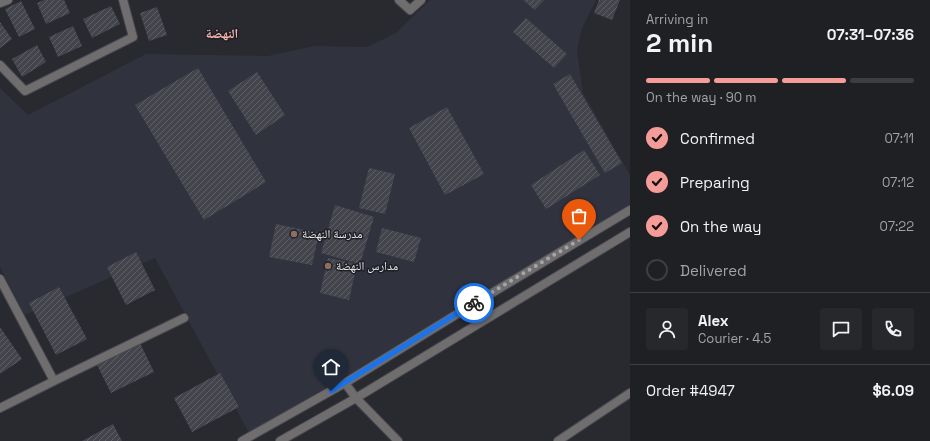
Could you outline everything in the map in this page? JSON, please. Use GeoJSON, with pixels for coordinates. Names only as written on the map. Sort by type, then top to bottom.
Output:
{"type":"FeatureCollection","features":[{"type":"Feature","properties":{"kind":"street"},"geometry":{"type":"LineString","coordinates":[[0,3],[8,0]]}},
{"type":"Feature","properties":{"kind":"street"},"geometry":{"type":"LineString","coordinates":[[0,65],[25,91],[134,37],[123,0]]}},
{"type":"Feature","properties":{"kind":"street"},"geometry":{"type":"LineString","coordinates":[[399,0],[410,10],[421,0]]}},
{"type":"Feature","properties":{"kind":"street"},"geometry":{"type":"LineString","coordinates":[[242,441],[345,383],[630,210]]}},
{"type":"Feature","properties":{"kind":"street"},"geometry":{"type":"LineString","coordinates":[[280,441],[356,398],[630,232]]}},
{"type":"Feature","properties":{"kind":"street"},"geometry":{"type":"LineString","coordinates":[[0,279],[54,381]]}},
{"type":"Feature","properties":{"kind":"street"},"geometry":{"type":"LineString","coordinates":[[0,408],[184,318]]}},
{"type":"Feature","properties":{"kind":"street"},"geometry":{"type":"LineString","coordinates":[[345,383],[356,398],[398,441]]}},
{"type":"Feature","properties":{"kind":"street"},"geometry":{"type":"LineString","coordinates":[[558,441],[630,393]]}},
{"type":"Feature","properties":{"kind":"shaded area","name":"مدرسة النهضة"},"geometry":{"type":"Polygon","coordinates":[[[430,0],[596,0],[582,28],[577,50],[583,93],[630,175],[630,210],[249,433],[155,258],[25,315],[0,267],[0,88],[28,115],[146,54],[268,56],[314,46],[367,47],[396,33],[430,0]]]}},
{"type":"Feature","properties":{"kind":"building"},"geometry":{"type":"Polygon","coordinates":[[[44,0],[64,0],[70,13],[46,24],[37,3],[44,0]]]}},
{"type":"Feature","properties":{"kind":"building"},"geometry":{"type":"Polygon","coordinates":[[[523,0],[544,0],[535,10],[523,0]]]}},
{"type":"Feature","properties":{"kind":"building"},"geometry":{"type":"Polygon","coordinates":[[[599,0],[620,0],[612,20],[594,13],[599,0]]]}},
{"type":"Feature","properties":{"kind":"building"},"geometry":{"type":"Polygon","coordinates":[[[21,1],[35,29],[19,37],[5,9],[21,1]]]}},
{"type":"Feature","properties":{"kind":"building"},"geometry":{"type":"Polygon","coordinates":[[[111,6],[120,24],[92,38],[83,19],[111,6]]]}},
{"type":"Feature","properties":{"kind":"building"},"geometry":{"type":"Polygon","coordinates":[[[157,7],[167,35],[149,41],[140,13],[157,7]]]}},
{"type":"Feature","properties":{"kind":"building"},"geometry":{"type":"Polygon","coordinates":[[[526,18],[567,54],[554,68],[513,32],[526,18]]]}},
{"type":"Feature","properties":{"kind":"building"},"geometry":{"type":"Polygon","coordinates":[[[0,22],[12,39],[0,48],[0,22]]]}},
{"type":"Feature","properties":{"kind":"building"},"geometry":{"type":"Polygon","coordinates":[[[73,26],[82,46],[58,57],[49,37],[73,26]]]}},
{"type":"Feature","properties":{"kind":"building"},"geometry":{"type":"Polygon","coordinates":[[[37,45],[46,62],[22,77],[12,59],[37,45]]]}},
{"type":"Feature","properties":{"kind":"building"},"geometry":{"type":"Polygon","coordinates":[[[198,68],[266,182],[204,220],[135,105],[198,68]]]}},
{"type":"Feature","properties":{"kind":"building"},"geometry":{"type":"Polygon","coordinates":[[[257,72],[285,115],[256,135],[228,91],[257,72]]]}},
{"type":"Feature","properties":{"kind":"building"},"geometry":{"type":"Polygon","coordinates":[[[570,74],[622,163],[605,173],[553,84],[570,74]]]}},
{"type":"Feature","properties":{"kind":"building"},"geometry":{"type":"Polygon","coordinates":[[[447,107],[484,174],[445,195],[409,128],[447,107]]]}},
{"type":"Feature","properties":{"kind":"building"},"geometry":{"type":"Polygon","coordinates":[[[584,150],[600,175],[546,209],[531,185],[584,150]]]}},
{"type":"Feature","properties":{"kind":"building"},"geometry":{"type":"Polygon","coordinates":[[[369,168],[395,174],[385,214],[359,208],[369,168]]]}},
{"type":"Feature","properties":{"kind":"building"},"geometry":{"type":"Polygon","coordinates":[[[335,205],[374,217],[360,264],[321,253],[335,205]]]}},
{"type":"Feature","properties":{"kind":"building"},"geometry":{"type":"Polygon","coordinates":[[[276,224],[319,233],[312,265],[269,257],[276,224]]]}},
{"type":"Feature","properties":{"kind":"building"},"geometry":{"type":"Polygon","coordinates":[[[382,228],[421,238],[414,262],[376,252],[382,228]]]}},
{"type":"Feature","properties":{"kind":"building"},"geometry":{"type":"Polygon","coordinates":[[[136,252],[155,290],[126,305],[107,267],[136,252]]]}},
{"type":"Feature","properties":{"kind":"building"},"geometry":{"type":"Polygon","coordinates":[[[328,258],[357,264],[349,300],[320,293],[328,258]]]}},
{"type":"Feature","properties":{"kind":"building"},"geometry":{"type":"Polygon","coordinates":[[[59,287],[87,339],[56,355],[29,303],[59,287]]]}},
{"type":"Feature","properties":{"kind":"building"},"geometry":{"type":"Polygon","coordinates":[[[0,327],[22,359],[0,374],[0,327]]]}},
{"type":"Feature","properties":{"kind":"building"},"geometry":{"type":"Polygon","coordinates":[[[139,341],[154,372],[111,393],[96,363],[139,341]]]}},
{"type":"Feature","properties":{"kind":"building"},"geometry":{"type":"Polygon","coordinates":[[[220,373],[239,407],[192,432],[174,398],[220,373]]]}},
{"type":"Feature","properties":{"kind":"building"},"geometry":{"type":"Polygon","coordinates":[[[113,424],[122,441],[82,441],[113,424]]]}},
{"type":"Feature","properties":{"kind":"way so far"},"geometry":{"type":"LineString","coordinates":[[474,303],[579,240]]}},
{"type":"Feature","properties":{"kind":"place","name":"مدرسة النهضة"},"geometry":{"type":"Point","coordinates":[294,234]}},
{"type":"Feature","properties":{"kind":"place","name":"مدارس النهضة"},"geometry":{"type":"Point","coordinates":[328,266]}},
{"type":"Feature","properties":{"kind":"district","name":"النهضة"},"geometry":{"type":"Point","coordinates":[222,33]}},
{"type":"Feature","properties":{"kind":"route"},"geometry":{"type":"LineString","coordinates":[[331,391],[474,303]]}}]}
